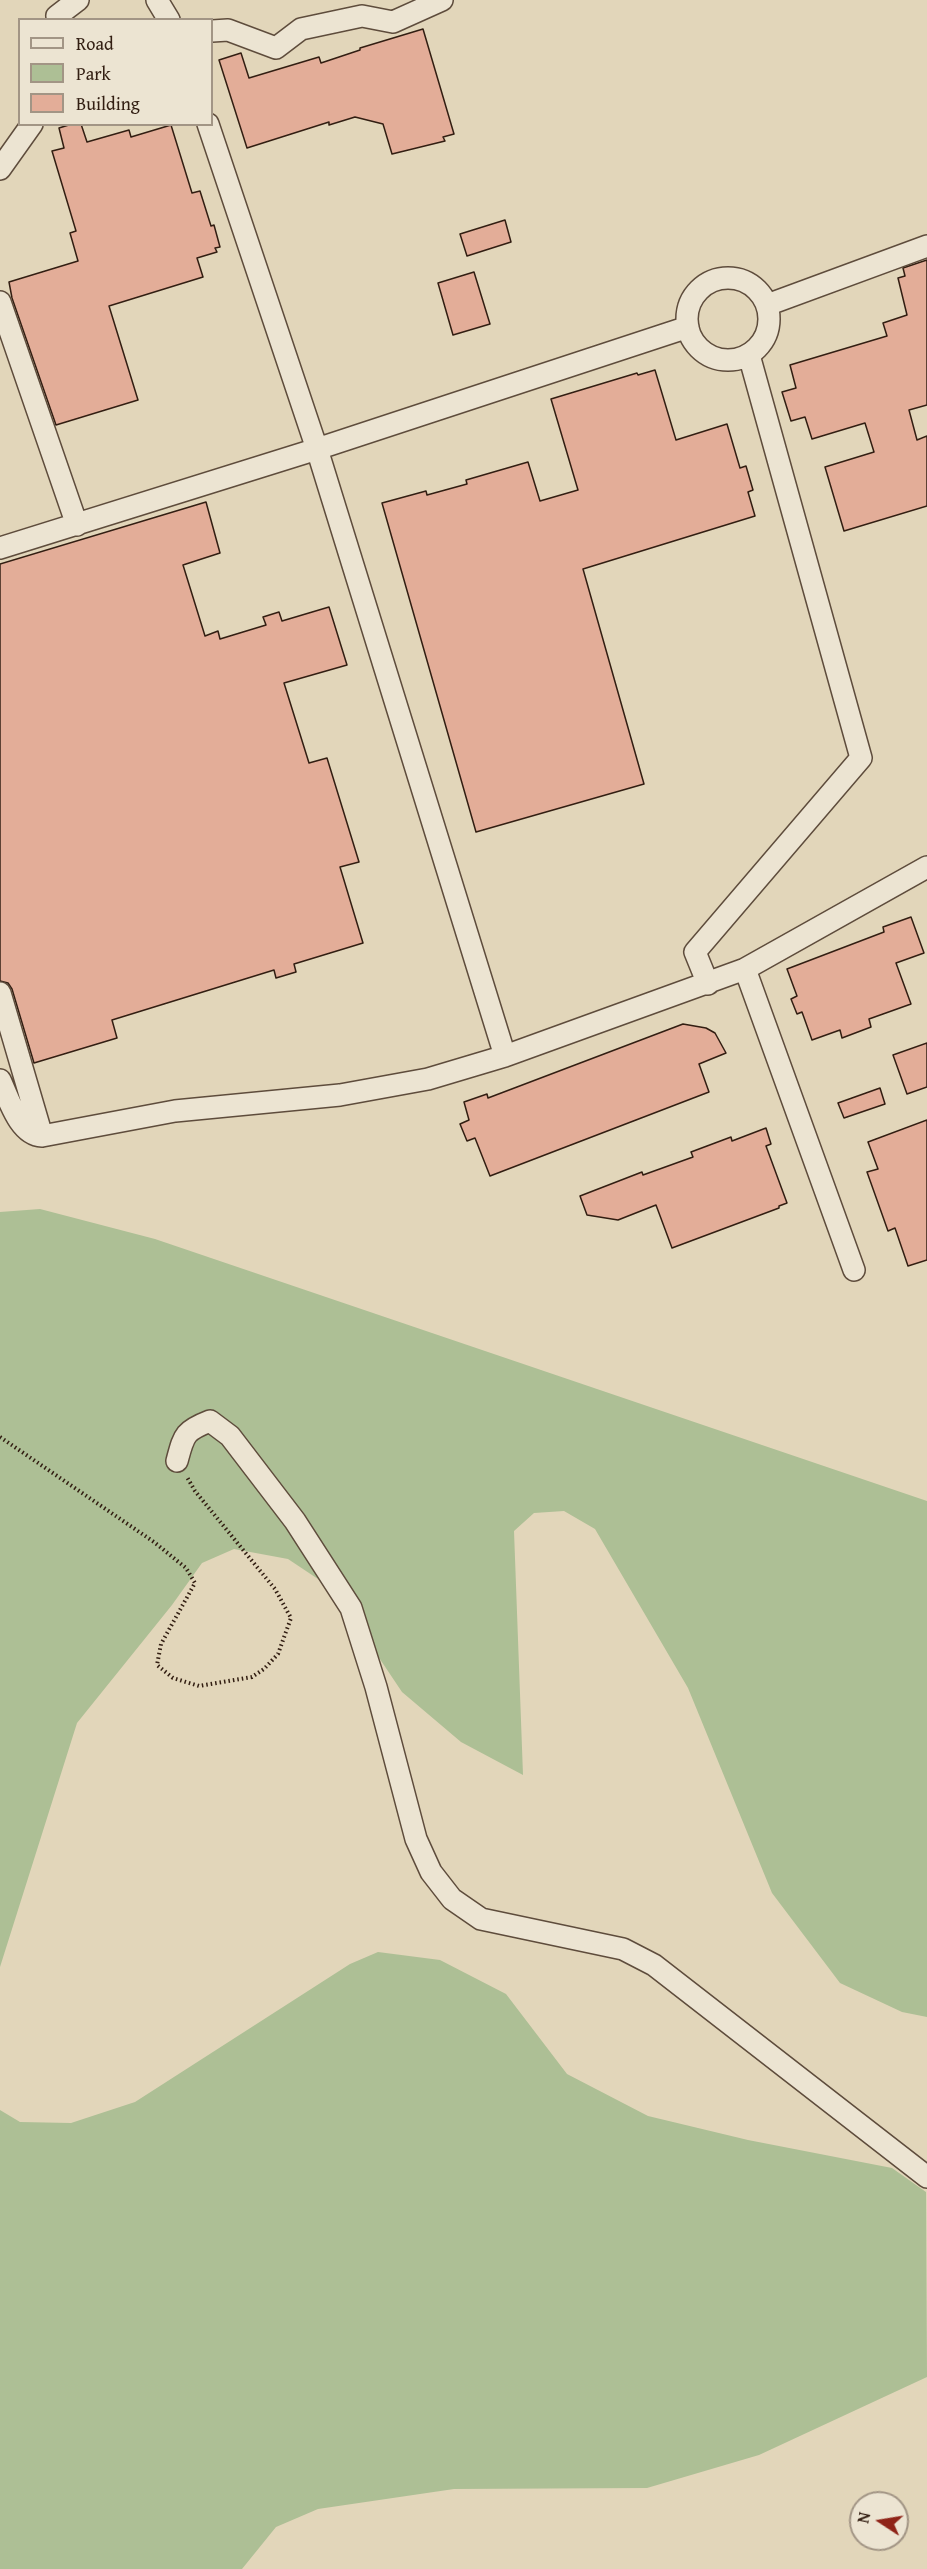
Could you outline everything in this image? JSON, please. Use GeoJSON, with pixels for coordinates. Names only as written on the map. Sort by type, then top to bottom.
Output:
{"type":"FeatureCollection","features":[{"type":"Feature","properties":{"kind":"street"},"geometry":{"type":"LineString","coordinates":[[58,18],[57,16],[78,0]]}},
{"type":"Feature","properties":{"kind":"street"},"geometry":{"type":"LineString","coordinates":[[156,0],[168,18]]}},
{"type":"Feature","properties":{"kind":"street"},"geometry":{"type":"LineString","coordinates":[[213,31],[228,30],[276,48],[301,29],[362,16],[393,22],[442,0]]}},
{"type":"Feature","properties":{"kind":"street"},"geometry":{"type":"LineString","coordinates":[[0,169],[31,126]]}},
{"type":"Feature","properties":{"kind":"street"},"geometry":{"type":"LineString","coordinates":[[209,126],[317,449],[505,1056]]}},
{"type":"Feature","properties":{"kind":"street"},"geometry":{"type":"LineString","coordinates":[[767,305],[927,246]]}},
{"type":"Feature","properties":{"kind":"street"},"geometry":{"type":"LineString","coordinates":[[724,277],[738,278],[751,284],[761,293],[767,305],[769,328],[765,339],[749,355],[737,360],[711,357],[700,350],[692,339],[688,327],[687,313],[691,300],[699,289],[711,281],[724,277]]}},
{"type":"Feature","properties":{"kind":"street"},"geometry":{"type":"LineString","coordinates":[[0,302],[77,525]]}},
{"type":"Feature","properties":{"kind":"street"},"geometry":{"type":"LineString","coordinates":[[0,548],[317,449],[688,327]]}},
{"type":"Feature","properties":{"kind":"street"},"geometry":{"type":"LineString","coordinates":[[708,984],[694,951],[861,758],[749,355]]}},
{"type":"Feature","properties":{"kind":"street"},"geometry":{"type":"LineString","coordinates":[[0,1080],[26,1131],[34,1136],[42,1136],[175,1111],[340,1095],[428,1080],[505,1056],[745,969],[927,867]]}},
{"type":"Feature","properties":{"kind":"street"},"geometry":{"type":"LineString","coordinates":[[745,969],[855,1270]]}},
{"type":"Feature","properties":{"kind":"street"},"geometry":{"type":"LineString","coordinates":[[0,993],[42,1136]]}},
{"type":"Feature","properties":{"kind":"street"},"geometry":{"type":"LineString","coordinates":[[177,1461],[184,1436],[196,1427],[210,1422],[230,1436],[295,1521],[351,1608],[416,1839],[431,1872],[452,1899],[481,1918],[622,1949],[654,1965],[927,2177]]}},
{"type":"Feature","properties":{"kind":"path"},"geometry":{"type":"LineString","coordinates":[[0,1437],[154,1542],[186,1568],[195,1583],[160,1644],[157,1665],[172,1678],[199,1686],[252,1677],[279,1654],[291,1618],[275,1589],[195,1491],[177,1461]]}},
{"type":"Feature","properties":{"kind":"green space"},"geometry":{"type":"Polygon","coordinates":[[[40,1209],[155,1239],[927,1501],[927,2017],[902,2012],[840,1983],[772,1893],[688,1688],[595,1529],[564,1511],[534,1513],[514,1531],[523,1775],[461,1742],[402,1692],[333,1589],[288,1559],[234,1549],[202,1563],[172,1605],[77,1723],[0,1967],[0,1212],[40,1209]]]}},
{"type":"Feature","properties":{"kind":"green space"},"geometry":{"type":"Polygon","coordinates":[[[378,1952],[440,1960],[506,1994],[567,2074],[648,2116],[748,2140],[892,2168],[926,2192],[927,2377],[759,2455],[647,2488],[454,2489],[318,2509],[276,2527],[242,2569],[0,2569],[0,2110],[20,2122],[71,2123],[135,2102],[350,1964],[378,1952]]]}},
{"type":"Feature","properties":{"kind":"building"},"geometry":{"type":"Polygon","coordinates":[[[423,29],[454,134],[443,137],[445,141],[392,154],[383,124],[355,117],[329,125],[329,122],[247,148],[219,60],[241,53],[249,78],[319,57],[321,63],[360,50],[360,48],[423,29]]]}},
{"type":"Feature","properties":{"kind":"building"},"geometry":{"type":"Polygon","coordinates":[[[82,126],[87,142],[129,130],[131,137],[171,126],[192,193],[200,191],[220,247],[215,248],[217,252],[197,258],[203,277],[109,306],[138,400],[56,425],[12,298],[9,282],[78,261],[70,233],[76,231],[52,151],[64,148],[59,128],[82,126]]]}},
{"type":"Feature","properties":{"kind":"building"},"geometry":{"type":"Polygon","coordinates":[[[505,220],[511,242],[467,256],[460,234],[505,220]]]}},
{"type":"Feature","properties":{"kind":"building"},"geometry":{"type":"Polygon","coordinates":[[[927,260],[927,405],[909,410],[917,440],[927,436],[927,506],[844,531],[825,467],[874,452],[865,423],[812,439],[805,417],[791,421],[782,392],[796,388],[790,365],[887,336],[883,323],[907,315],[898,278],[905,276],[903,268],[927,260]]]}},
{"type":"Feature","properties":{"kind":"building"},"geometry":{"type":"Polygon","coordinates":[[[474,272],[490,324],[453,335],[438,283],[474,272]]]}},
{"type":"Feature","properties":{"kind":"building"},"geometry":{"type":"Polygon","coordinates":[[[655,370],[676,440],[727,424],[740,468],[746,466],[753,490],[748,492],[755,516],[583,569],[644,784],[476,832],[382,503],[426,491],[427,495],[467,484],[466,480],[528,462],[540,501],[578,490],[551,399],[637,373],[638,375],[655,370]]]}},
{"type":"Feature","properties":{"kind":"building"},"geometry":{"type":"Polygon","coordinates":[[[206,502],[220,553],[183,565],[205,636],[218,631],[220,639],[266,625],[263,617],[279,612],[282,621],[329,607],[347,665],[284,683],[309,763],[327,758],[359,862],[340,867],[363,943],[294,964],[296,972],[276,978],[274,970],[112,1020],[117,1038],[34,1063],[12,989],[8,983],[0,981],[0,564],[206,502]]]}},
{"type":"Feature","properties":{"kind":"building"},"geometry":{"type":"Polygon","coordinates":[[[911,917],[924,953],[896,963],[911,1004],[869,1019],[871,1027],[842,1038],[840,1030],[812,1040],[802,1012],[797,1014],[791,999],[797,996],[787,969],[884,932],[883,927],[911,917]]]}},
{"type":"Feature","properties":{"kind":"building"},"geometry":{"type":"Polygon","coordinates":[[[683,1024],[706,1028],[715,1033],[726,1053],[699,1064],[709,1092],[490,1176],[475,1138],[467,1141],[460,1124],[469,1120],[464,1102],[487,1094],[488,1098],[683,1024]]]}},
{"type":"Feature","properties":{"kind":"building"},"geometry":{"type":"Polygon","coordinates":[[[927,1043],[927,1087],[907,1094],[893,1055],[927,1043]]]}},
{"type":"Feature","properties":{"kind":"building"},"geometry":{"type":"Polygon","coordinates":[[[880,1088],[885,1104],[844,1118],[838,1103],[880,1088]]]}},
{"type":"Feature","properties":{"kind":"building"},"geometry":{"type":"Polygon","coordinates":[[[927,1120],[927,1260],[908,1266],[895,1228],[888,1231],[867,1172],[878,1169],[868,1142],[927,1120]]]}},
{"type":"Feature","properties":{"kind":"building"},"geometry":{"type":"Polygon","coordinates":[[[766,1128],[771,1144],[766,1146],[787,1203],[779,1208],[672,1248],[656,1205],[618,1220],[587,1215],[580,1196],[642,1172],[643,1175],[693,1157],[691,1152],[731,1137],[732,1141],[766,1128]]]}}]}
